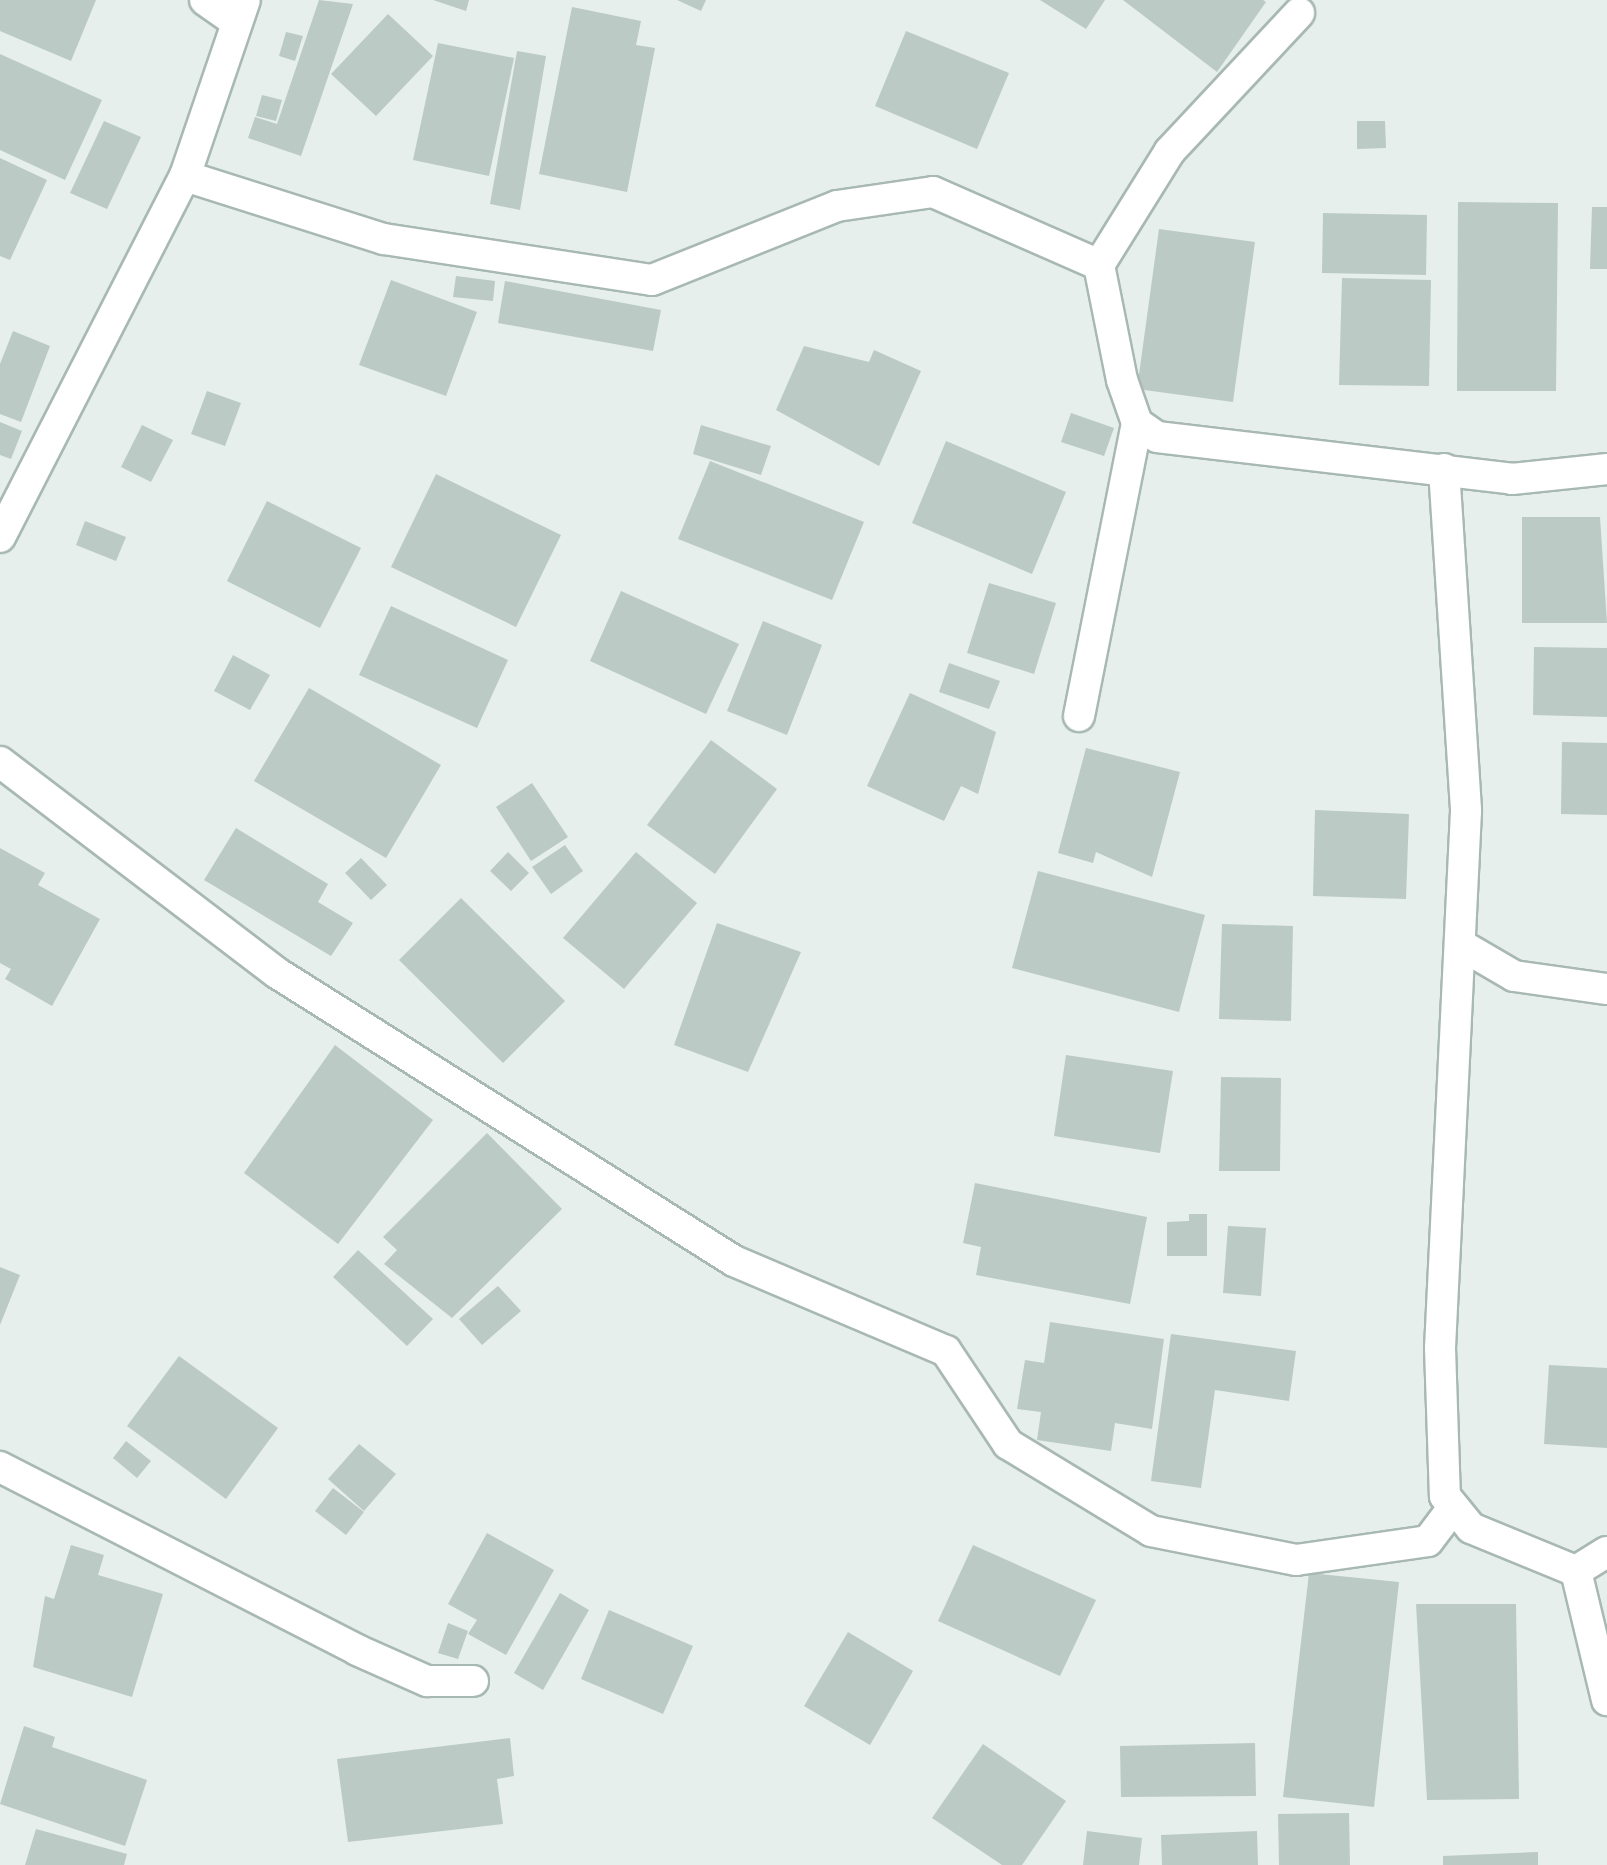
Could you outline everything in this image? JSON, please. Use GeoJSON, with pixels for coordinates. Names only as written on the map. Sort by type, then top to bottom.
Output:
{"type":"FeatureCollection","features":[{"type":"Feature","properties":{"kind":"street"},"geometry":{"type":"LineString","coordinates":[[0,537],[184,176],[241,11],[204,0]]}},
{"type":"Feature","properties":{"kind":"street"},"geometry":{"type":"LineString","coordinates":[[1079,716],[1137,423],[1099,264],[1170,151],[1298,13]]}},
{"type":"Feature","properties":{"kind":"street"},"geometry":{"type":"LineString","coordinates":[[184,176],[384,239],[652,280],[838,206],[933,192],[1099,264]]}},
{"type":"Feature","properties":{"kind":"street"},"geometry":{"type":"LineString","coordinates":[[1137,423],[1200,447],[1444,469],[1512,480],[1607,469]]}},
{"type":"Feature","properties":{"kind":"street"},"geometry":{"type":"LineString","coordinates":[[0,762],[278,972],[734,1261],[946,1351],[1008,1444],[1151,1531],[1296,1560],[1428,1541],[1452,1512],[1440,1348],[1466,811],[1444,469]]}},
{"type":"Feature","properties":{"kind":"street"},"geometry":{"type":"LineString","coordinates":[[1461,945],[1514,976],[1607,989]]}},
{"type":"Feature","properties":{"kind":"street"},"geometry":{"type":"LineString","coordinates":[[0,1467],[357,1650],[427,1680],[472,1682]]}},
{"type":"Feature","properties":{"kind":"street"},"geometry":{"type":"LineString","coordinates":[[1452,1512],[1576,1571]]}},
{"type":"Feature","properties":{"kind":"street"},"geometry":{"type":"LineString","coordinates":[[1576,1571],[1607,1552]]}},
{"type":"Feature","properties":{"kind":"street"},"geometry":{"type":"LineString","coordinates":[[1576,1571],[1607,1700]]}},
{"type":"Feature","properties":{"kind":"building"},"geometry":{"type":"Polygon","coordinates":[[[0,0],[96,0],[71,61],[0,31],[0,0]]]}},
{"type":"Feature","properties":{"kind":"building"},"geometry":{"type":"Polygon","coordinates":[[[319,0],[353,4],[301,156],[248,138],[255,117],[277,124],[319,0]]]}},
{"type":"Feature","properties":{"kind":"building"},"geometry":{"type":"Polygon","coordinates":[[[433,0],[469,0],[466,11],[433,0]]]}},
{"type":"Feature","properties":{"kind":"building"},"geometry":{"type":"Polygon","coordinates":[[[677,0],[706,0],[701,11],[677,0]]]}},
{"type":"Feature","properties":{"kind":"building"},"geometry":{"type":"Polygon","coordinates":[[[1040,0],[1105,0],[1086,29],[1040,0]]]}},
{"type":"Feature","properties":{"kind":"building"},"geometry":{"type":"Polygon","coordinates":[[[1123,0],[1263,0],[1266,2],[1217,72],[1123,0]]]}},
{"type":"Feature","properties":{"kind":"building"},"geometry":{"type":"Polygon","coordinates":[[[572,7],[641,21],[636,45],[655,48],[627,192],[539,174],[572,7]]]}},
{"type":"Feature","properties":{"kind":"building"},"geometry":{"type":"Polygon","coordinates":[[[388,14],[433,56],[376,116],[331,74],[388,14]]]}},
{"type":"Feature","properties":{"kind":"building"},"geometry":{"type":"Polygon","coordinates":[[[906,31],[1009,73],[977,149],[875,106],[906,31]]]}},
{"type":"Feature","properties":{"kind":"building"},"geometry":{"type":"Polygon","coordinates":[[[286,32],[303,36],[295,61],[279,56],[286,32]]]}},
{"type":"Feature","properties":{"kind":"building"},"geometry":{"type":"Polygon","coordinates":[[[438,43],[514,58],[489,176],[413,160],[438,43]]]}},
{"type":"Feature","properties":{"kind":"building"},"geometry":{"type":"Polygon","coordinates":[[[517,51],[546,56],[520,210],[490,204],[517,51]]]}},
{"type":"Feature","properties":{"kind":"building"},"geometry":{"type":"Polygon","coordinates":[[[0,54],[102,100],[65,180],[0,150],[0,54]]]}},
{"type":"Feature","properties":{"kind":"building"},"geometry":{"type":"Polygon","coordinates":[[[262,95],[282,100],[276,121],[256,116],[262,95]]]}},
{"type":"Feature","properties":{"kind":"building"},"geometry":{"type":"Polygon","coordinates":[[[104,121],[141,137],[107,209],[70,193],[104,121]]]}},
{"type":"Feature","properties":{"kind":"building"},"geometry":{"type":"Polygon","coordinates":[[[1357,121],[1385,121],[1386,148],[1357,149],[1357,121]]]}},
{"type":"Feature","properties":{"kind":"building"},"geometry":{"type":"Polygon","coordinates":[[[0,158],[47,180],[10,260],[0,256],[0,158]]]}},
{"type":"Feature","properties":{"kind":"building"},"geometry":{"type":"Polygon","coordinates":[[[1458,202],[1558,203],[1556,391],[1457,391],[1458,202]]]}},
{"type":"Feature","properties":{"kind":"building"},"geometry":{"type":"Polygon","coordinates":[[[1592,207],[1607,207],[1607,269],[1590,269],[1592,207]]]}},
{"type":"Feature","properties":{"kind":"building"},"geometry":{"type":"Polygon","coordinates":[[[1323,213],[1427,215],[1426,275],[1322,273],[1323,213]]]}},
{"type":"Feature","properties":{"kind":"building"},"geometry":{"type":"Polygon","coordinates":[[[1159,229],[1255,242],[1233,402],[1137,389],[1159,229]]]}},
{"type":"Feature","properties":{"kind":"building"},"geometry":{"type":"Polygon","coordinates":[[[456,276],[495,281],[493,301],[453,297],[456,276]]]}},
{"type":"Feature","properties":{"kind":"building"},"geometry":{"type":"Polygon","coordinates":[[[1342,278],[1431,280],[1429,386],[1339,385],[1342,278]]]}},
{"type":"Feature","properties":{"kind":"building"},"geometry":{"type":"Polygon","coordinates":[[[391,280],[477,312],[446,396],[359,365],[391,280]]]}},
{"type":"Feature","properties":{"kind":"building"},"geometry":{"type":"Polygon","coordinates":[[[505,281],[661,310],[653,351],[498,323],[505,281]]]}},
{"type":"Feature","properties":{"kind":"building"},"geometry":{"type":"Polygon","coordinates":[[[13,331],[50,346],[21,422],[0,414],[0,364],[13,331]]]}},
{"type":"Feature","properties":{"kind":"building"},"geometry":{"type":"Polygon","coordinates":[[[804,346],[869,362],[874,350],[921,371],[879,466],[776,410],[804,346]]]}},
{"type":"Feature","properties":{"kind":"building"},"geometry":{"type":"Polygon","coordinates":[[[207,391],[241,403],[225,446],[191,434],[207,391]]]}},
{"type":"Feature","properties":{"kind":"building"},"geometry":{"type":"Polygon","coordinates":[[[1071,413],[1114,428],[1104,456],[1061,442],[1071,413]]]}},
{"type":"Feature","properties":{"kind":"building"},"geometry":{"type":"Polygon","coordinates":[[[0,422],[22,431],[11,459],[0,455],[0,422]]]}},
{"type":"Feature","properties":{"kind":"building"},"geometry":{"type":"Polygon","coordinates":[[[142,425],[173,440],[151,482],[121,467],[142,425]]]}},
{"type":"Feature","properties":{"kind":"building"},"geometry":{"type":"Polygon","coordinates":[[[701,425],[771,446],[761,475],[693,454],[701,425]]]}},
{"type":"Feature","properties":{"kind":"building"},"geometry":{"type":"Polygon","coordinates":[[[946,441],[1066,492],[1032,574],[912,523],[946,441]]]}},
{"type":"Feature","properties":{"kind":"building"},"geometry":{"type":"Polygon","coordinates":[[[710,461],[864,522],[832,600],[678,539],[710,461]]]}},
{"type":"Feature","properties":{"kind":"building"},"geometry":{"type":"Polygon","coordinates":[[[436,474],[561,535],[516,627],[391,567],[436,474]]]}},
{"type":"Feature","properties":{"kind":"building"},"geometry":{"type":"Polygon","coordinates":[[[267,501],[361,548],[320,628],[227,581],[267,501]]]}},
{"type":"Feature","properties":{"kind":"building"},"geometry":{"type":"Polygon","coordinates":[[[1522,517],[1600,517],[1607,623],[1522,623],[1522,517]]]}},
{"type":"Feature","properties":{"kind":"building"},"geometry":{"type":"Polygon","coordinates":[[[85,521],[126,537],[116,561],[76,545],[85,521]]]}},
{"type":"Feature","properties":{"kind":"building"},"geometry":{"type":"Polygon","coordinates":[[[989,583],[1056,603],[1034,674],[967,653],[989,583]]]}},
{"type":"Feature","properties":{"kind":"building"},"geometry":{"type":"Polygon","coordinates":[[[621,591],[739,644],[706,714],[590,661],[621,591]]]}},
{"type":"Feature","properties":{"kind":"building"},"geometry":{"type":"Polygon","coordinates":[[[391,606],[508,660],[477,728],[359,675],[391,606]]]}},
{"type":"Feature","properties":{"kind":"building"},"geometry":{"type":"Polygon","coordinates":[[[763,621],[822,645],[787,735],[727,711],[763,621]]]}},
{"type":"Feature","properties":{"kind":"building"},"geometry":{"type":"Polygon","coordinates":[[[1534,647],[1607,648],[1607,717],[1533,715],[1534,647]]]}},
{"type":"Feature","properties":{"kind":"building"},"geometry":{"type":"Polygon","coordinates":[[[233,655],[270,675],[250,710],[214,691],[233,655]]]}},
{"type":"Feature","properties":{"kind":"building"},"geometry":{"type":"Polygon","coordinates":[[[949,663],[1000,681],[989,709],[939,692],[949,663]]]}},
{"type":"Feature","properties":{"kind":"building"},"geometry":{"type":"Polygon","coordinates":[[[309,688],[441,765],[386,858],[254,781],[309,688]]]}},
{"type":"Feature","properties":{"kind":"building"},"geometry":{"type":"Polygon","coordinates":[[[910,693],[996,732],[978,794],[961,786],[944,821],[867,786],[910,693]]]}},
{"type":"Feature","properties":{"kind":"building"},"geometry":{"type":"Polygon","coordinates":[[[711,740],[777,789],[715,874],[647,825],[711,740]]]}},
{"type":"Feature","properties":{"kind":"building"},"geometry":{"type":"Polygon","coordinates":[[[1562,742],[1607,743],[1607,815],[1561,814],[1562,742]]]}},
{"type":"Feature","properties":{"kind":"building"},"geometry":{"type":"Polygon","coordinates":[[[1086,748],[1180,772],[1152,877],[1096,852],[1093,863],[1058,853],[1086,748]]]}},
{"type":"Feature","properties":{"kind":"building"},"geometry":{"type":"Polygon","coordinates":[[[532,783],[568,837],[531,861],[496,807],[532,783]]]}},
{"type":"Feature","properties":{"kind":"building"},"geometry":{"type":"Polygon","coordinates":[[[1315,810],[1409,814],[1406,899],[1313,896],[1315,810]]]}},
{"type":"Feature","properties":{"kind":"building"},"geometry":{"type":"Polygon","coordinates":[[[236,828],[328,884],[318,902],[353,923],[331,956],[204,880],[236,828]]]}},
{"type":"Feature","properties":{"kind":"building"},"geometry":{"type":"Polygon","coordinates":[[[565,845],[583,871],[551,894],[532,867],[565,845]]]}},
{"type":"Feature","properties":{"kind":"building"},"geometry":{"type":"Polygon","coordinates":[[[0,848],[45,873],[38,885],[100,919],[52,1006],[5,979],[11,969],[0,963],[0,848]]]}},
{"type":"Feature","properties":{"kind":"building"},"geometry":{"type":"Polygon","coordinates":[[[508,852],[529,873],[511,891],[490,871],[508,852]]]}},
{"type":"Feature","properties":{"kind":"building"},"geometry":{"type":"Polygon","coordinates":[[[636,852],[697,903],[624,989],[563,938],[636,852]]]}},
{"type":"Feature","properties":{"kind":"building"},"geometry":{"type":"Polygon","coordinates":[[[361,858],[387,885],[371,900],[345,873],[361,858]]]}},
{"type":"Feature","properties":{"kind":"building"},"geometry":{"type":"Polygon","coordinates":[[[1038,871],[1205,915],[1179,1012],[1012,968],[1038,871]]]}},
{"type":"Feature","properties":{"kind":"building"},"geometry":{"type":"Polygon","coordinates":[[[461,898],[565,1001],[503,1063],[399,960],[461,898]]]}},
{"type":"Feature","properties":{"kind":"building"},"geometry":{"type":"Polygon","coordinates":[[[717,923],[801,952],[748,1072],[674,1045],[717,923]]]}},
{"type":"Feature","properties":{"kind":"building"},"geometry":{"type":"Polygon","coordinates":[[[1222,924],[1293,926],[1291,1021],[1219,1019],[1222,924]]]}},
{"type":"Feature","properties":{"kind":"building"},"geometry":{"type":"Polygon","coordinates":[[[335,1045],[433,1120],[338,1244],[244,1173],[335,1045]]]}},
{"type":"Feature","properties":{"kind":"building"},"geometry":{"type":"Polygon","coordinates":[[[1066,1055],[1173,1071],[1160,1153],[1054,1136],[1066,1055]]]}},
{"type":"Feature","properties":{"kind":"building"},"geometry":{"type":"Polygon","coordinates":[[[1221,1077],[1281,1078],[1280,1171],[1219,1171],[1221,1077]]]}},
{"type":"Feature","properties":{"kind":"building"},"geometry":{"type":"Polygon","coordinates":[[[487,1133],[562,1209],[452,1318],[384,1264],[397,1250],[383,1237],[487,1133]]]}},
{"type":"Feature","properties":{"kind":"building"},"geometry":{"type":"Polygon","coordinates":[[[975,1183],[1147,1217],[1130,1304],[976,1275],[981,1247],[963,1243],[975,1183]]]}},
{"type":"Feature","properties":{"kind":"building"},"geometry":{"type":"Polygon","coordinates":[[[1189,1214],[1207,1214],[1207,1256],[1167,1256],[1167,1222],[1189,1221],[1189,1214]]]}},
{"type":"Feature","properties":{"kind":"building"},"geometry":{"type":"Polygon","coordinates":[[[1228,1226],[1266,1228],[1261,1296],[1223,1293],[1228,1226]]]}},
{"type":"Feature","properties":{"kind":"building"},"geometry":{"type":"Polygon","coordinates":[[[358,1250],[433,1319],[407,1346],[333,1277],[358,1250]]]}},
{"type":"Feature","properties":{"kind":"building"},"geometry":{"type":"Polygon","coordinates":[[[0,1267],[20,1275],[0,1325],[0,1267]]]}},
{"type":"Feature","properties":{"kind":"building"},"geometry":{"type":"Polygon","coordinates":[[[498,1286],[521,1311],[482,1345],[459,1319],[498,1286]]]}},
{"type":"Feature","properties":{"kind":"building"},"geometry":{"type":"Polygon","coordinates":[[[1050,1322],[1164,1339],[1152,1429],[1115,1423],[1111,1451],[1037,1440],[1041,1412],[1017,1409],[1025,1360],[1044,1363],[1050,1322]]]}},
{"type":"Feature","properties":{"kind":"building"},"geometry":{"type":"Polygon","coordinates":[[[1171,1334],[1296,1351],[1289,1401],[1215,1390],[1201,1488],[1151,1481],[1171,1334]]]}},
{"type":"Feature","properties":{"kind":"building"},"geometry":{"type":"Polygon","coordinates":[[[179,1356],[278,1428],[226,1499],[127,1426],[179,1356]]]}},
{"type":"Feature","properties":{"kind":"building"},"geometry":{"type":"Polygon","coordinates":[[[1549,1365],[1607,1368],[1607,1448],[1544,1444],[1549,1365]]]}},
{"type":"Feature","properties":{"kind":"building"},"geometry":{"type":"Polygon","coordinates":[[[126,1441],[151,1461],[137,1478],[113,1458],[126,1441]]]}},
{"type":"Feature","properties":{"kind":"building"},"geometry":{"type":"Polygon","coordinates":[[[359,1444],[396,1474],[364,1511],[328,1479],[359,1444]]]}},
{"type":"Feature","properties":{"kind":"building"},"geometry":{"type":"Polygon","coordinates":[[[333,1488],[364,1512],[346,1535],[315,1511],[333,1488]]]}},
{"type":"Feature","properties":{"kind":"building"},"geometry":{"type":"Polygon","coordinates":[[[487,1533],[554,1570],[506,1655],[468,1634],[477,1620],[448,1604],[487,1533]]]}},
{"type":"Feature","properties":{"kind":"building"},"geometry":{"type":"Polygon","coordinates":[[[71,1545],[104,1555],[98,1575],[163,1594],[132,1697],[33,1667],[45,1596],[54,1599],[71,1545]]]}},
{"type":"Feature","properties":{"kind":"building"},"geometry":{"type":"Polygon","coordinates":[[[973,1545],[1096,1600],[1060,1676],[938,1621],[973,1545]]]}},
{"type":"Feature","properties":{"kind":"building"},"geometry":{"type":"Polygon","coordinates":[[[1309,1573],[1399,1582],[1374,1807],[1283,1797],[1309,1573]]]}},
{"type":"Feature","properties":{"kind":"building"},"geometry":{"type":"Polygon","coordinates":[[[560,1593],[589,1610],[543,1690],[514,1673],[560,1593]]]}},
{"type":"Feature","properties":{"kind":"building"},"geometry":{"type":"Polygon","coordinates":[[[1416,1604],[1516,1604],[1519,1799],[1427,1800],[1416,1604]]]}},
{"type":"Feature","properties":{"kind":"building"},"geometry":{"type":"Polygon","coordinates":[[[609,1610],[693,1646],[663,1714],[581,1679],[609,1610]]]}},
{"type":"Feature","properties":{"kind":"building"},"geometry":{"type":"Polygon","coordinates":[[[448,1623],[468,1631],[458,1659],[438,1653],[448,1623]]]}},
{"type":"Feature","properties":{"kind":"building"},"geometry":{"type":"Polygon","coordinates":[[[848,1632],[913,1671],[870,1745],[804,1706],[848,1632]]]}},
{"type":"Feature","properties":{"kind":"building"},"geometry":{"type":"Polygon","coordinates":[[[24,1726],[55,1737],[52,1747],[147,1780],[125,1846],[0,1804],[24,1726]]]}},
{"type":"Feature","properties":{"kind":"building"},"geometry":{"type":"Polygon","coordinates":[[[510,1738],[514,1776],[497,1779],[503,1824],[348,1842],[337,1759],[510,1738]]]}},
{"type":"Feature","properties":{"kind":"building"},"geometry":{"type":"Polygon","coordinates":[[[1255,1743],[1256,1796],[1121,1797],[1120,1746],[1255,1743]]]}},
{"type":"Feature","properties":{"kind":"building"},"geometry":{"type":"Polygon","coordinates":[[[983,1744],[1066,1801],[1022,1865],[1002,1865],[932,1818],[983,1744]]]}},
{"type":"Feature","properties":{"kind":"building"},"geometry":{"type":"Polygon","coordinates":[[[1349,1813],[1350,1865],[1279,1865],[1278,1814],[1349,1813]]]}},
{"type":"Feature","properties":{"kind":"building"},"geometry":{"type":"Polygon","coordinates":[[[36,1829],[127,1854],[124,1865],[25,1865],[36,1829]]]}},
{"type":"Feature","properties":{"kind":"building"},"geometry":{"type":"Polygon","coordinates":[[[1087,1831],[1142,1838],[1139,1865],[1083,1865],[1087,1831]]]}},
{"type":"Feature","properties":{"kind":"building"},"geometry":{"type":"Polygon","coordinates":[[[1257,1831],[1258,1865],[1162,1865],[1161,1835],[1257,1831]]]}},
{"type":"Feature","properties":{"kind":"building"},"geometry":{"type":"Polygon","coordinates":[[[1538,1852],[1538,1865],[1443,1865],[1443,1856],[1538,1852]]]}}]}
